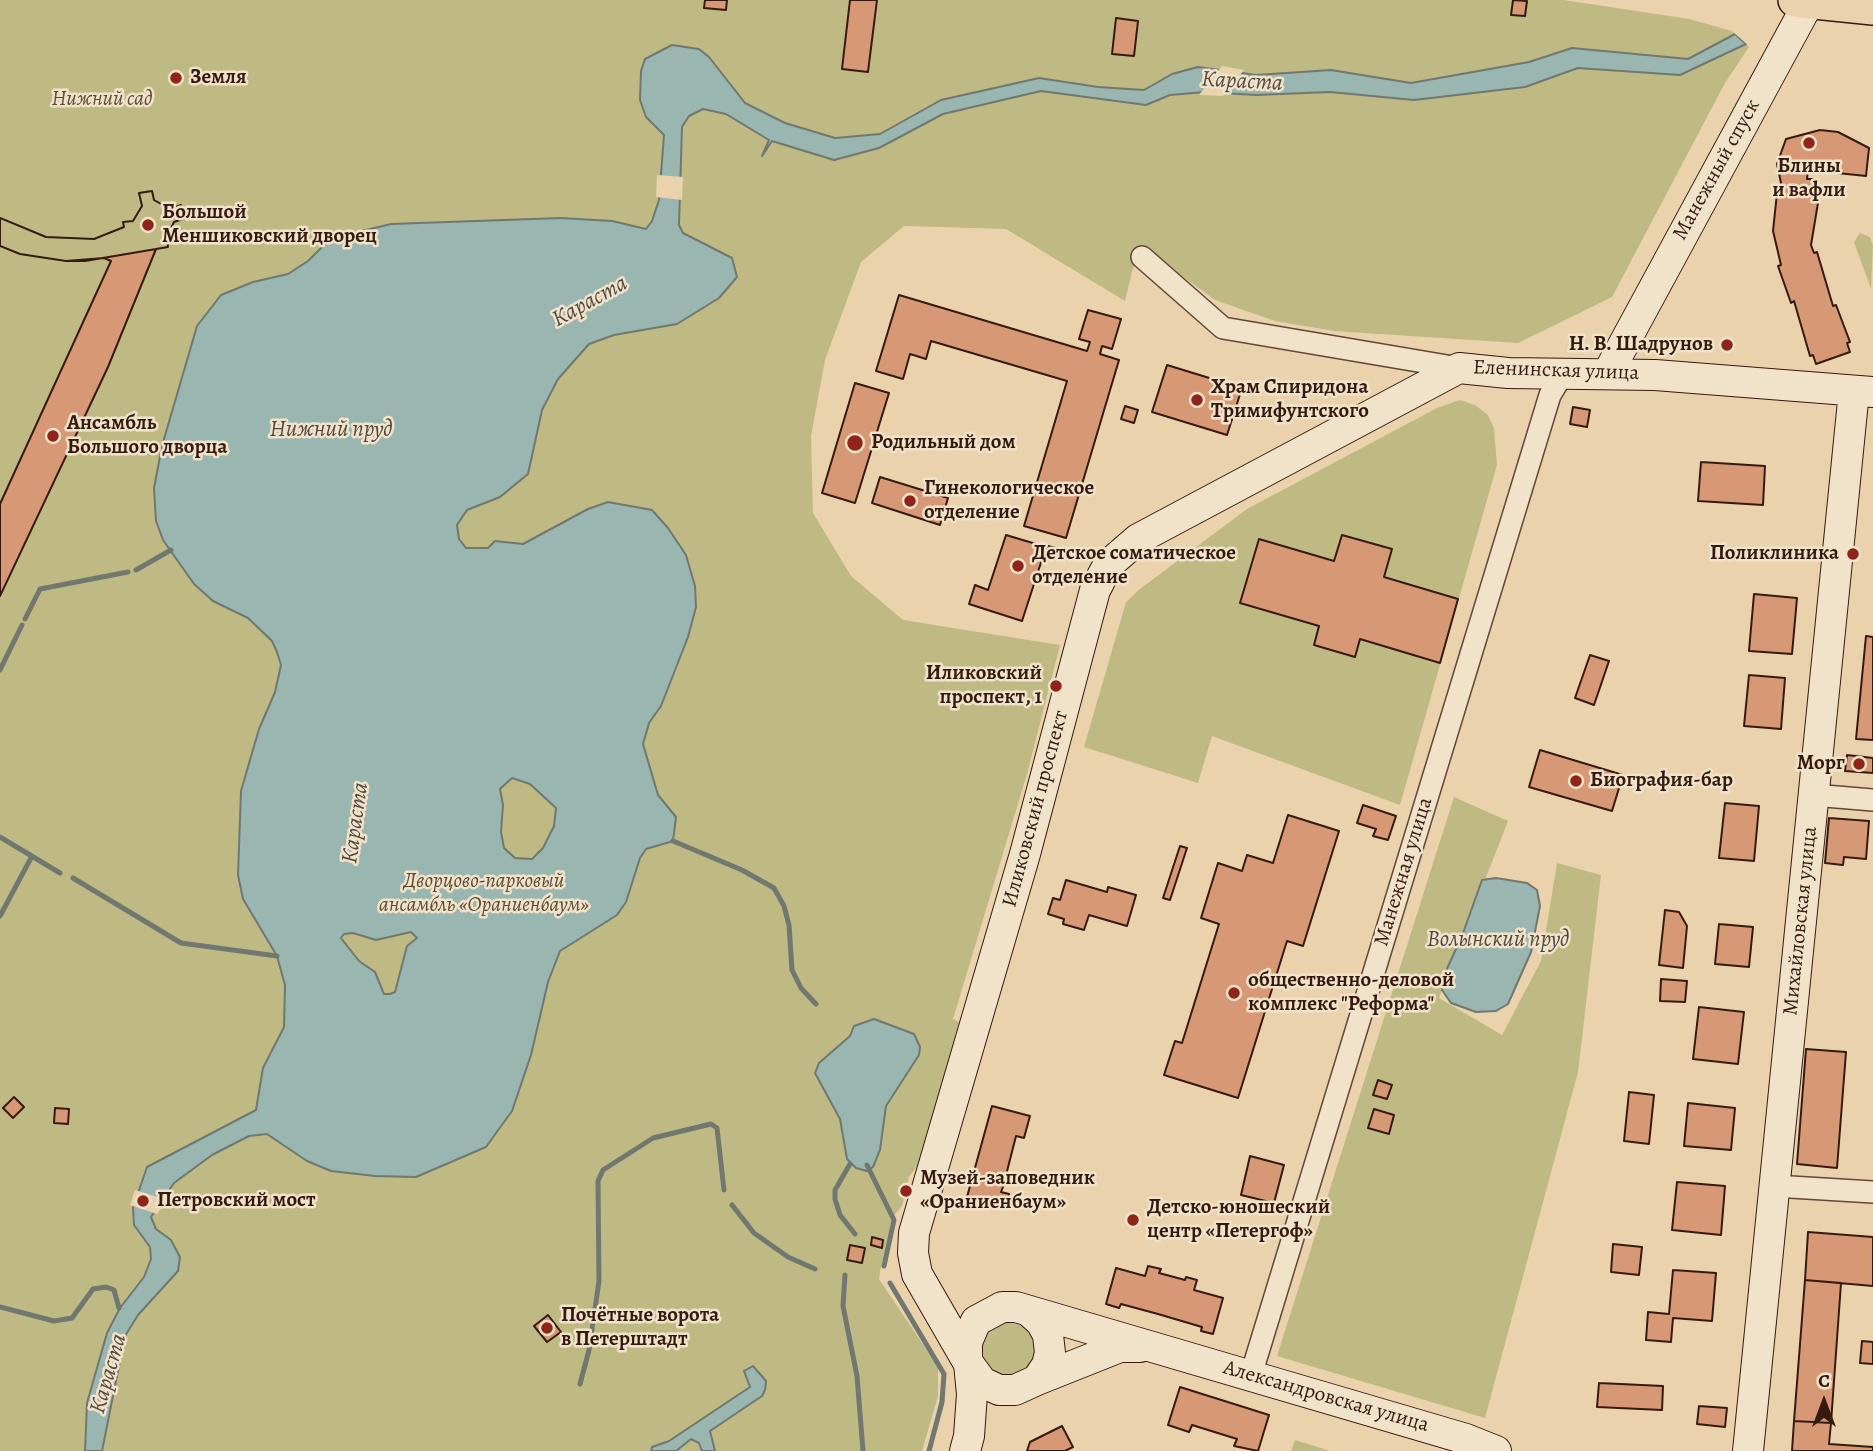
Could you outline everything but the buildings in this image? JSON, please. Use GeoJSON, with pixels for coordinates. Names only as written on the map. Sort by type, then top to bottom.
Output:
{"type":"FeatureCollection","features":[{"type":"Feature","properties":{"kind":"main road"},"geometry":{"type":"LineString","coordinates":[[1802,1],[1873,8]]}},
{"type":"Feature","properties":{"kind":"main road","name":"Манежный спуск"},"geometry":{"type":"LineString","coordinates":[[1608,373],[1802,1]]}},
{"type":"Feature","properties":{"kind":"main road"},"geometry":{"type":"LineString","coordinates":[[1564,372],[1624,339]]}},
{"type":"Feature","properties":{"kind":"main road","name":"Еленинская улица"},"geometry":{"type":"LineString","coordinates":[[1459,368],[1508,373],[1608,373],[1863,391]]}},
{"type":"Feature","properties":{"kind":"main road","name":"Иликовский проспект"},"geometry":{"type":"LineString","coordinates":[[967,1443],[972,1394],[968,1361],[917,1274],[913,1253],[914,1233],[1025,855],[1095,590],[1108,565],[1138,539],[1459,368]]}},
{"type":"Feature","properties":{"kind":"main road","name":"Михайловская улица"},"geometry":{"type":"LineString","coordinates":[[1748,1451],[1813,795],[1863,391]]}},
{"type":"Feature","properties":{"kind":"main road"},"geometry":{"type":"LineString","coordinates":[[1002,1307],[1023,1310],[1041,1322],[1048,1335],[1050,1353],[1047,1365],[1035,1382],[1015,1391],[999,1390],[982,1382],[968,1361],[967,1342],[976,1321],[1002,1307]]}},
{"type":"Feature","properties":{"kind":"main road","name":"Александровская улица"},"geometry":{"type":"LineString","coordinates":[[1023,1310],[1466,1439],[1496,1451]]}},
{"type":"Feature","properties":{"kind":"main road","name":"Александровская улица"},"geometry":{"type":"LineString","coordinates":[[1035,1382],[1120,1347],[1154,1347]]}},
{"type":"Feature","properties":{"kind":"main road","name":"Иликовский проспект"},"geometry":{"type":"LineString","coordinates":[[967,1443],[989,1405],[1035,1382]]}},
{"type":"Feature","properties":{"kind":"street","name":"Еленинская улица"},"geometry":{"type":"LineString","coordinates":[[1142,257],[1223,328],[1459,368]]}},
{"type":"Feature","properties":{"kind":"street","name":"Манежная улица"},"geometry":{"type":"LineString","coordinates":[[1251,1375],[1550,395],[1564,372]]}},
{"type":"Feature","properties":{"kind":"street"},"geometry":{"type":"LineString","coordinates":[[1813,795],[1873,800]]}},
{"type":"Feature","properties":{"kind":"street"},"geometry":{"type":"LineString","coordinates":[[1774,1186],[1873,1192]]}},
{"type":"Feature","properties":{"kind":"green space","name":"Дворцово-парковый ансамбль «Ораниенбаум»"},"geometry":{"type":"Polygon","coordinates":[[[0,0],[1564,0],[1689,19],[1732,31],[1749,47],[1725,83],[1612,297],[1518,343],[1334,331],[1275,321],[1215,300],[1148,251],[1133,268],[1125,301],[1006,229],[904,226],[861,262],[825,360],[811,436],[813,513],[851,576],[903,620],[1060,645],[1027,774],[953,1019],[959,1022],[921,1161],[909,1177],[902,1206],[892,1218],[880,1272],[879,1279],[938,1367],[938,1396],[922,1451],[0,1451],[0,0]]]}},
{"type":"Feature","properties":{"kind":"green space"},"geometry":{"type":"Polygon","coordinates":[[[1860,233],[1870,237],[1873,245],[1871,289],[1854,242],[1860,233]]]}},
{"type":"Feature","properties":{"kind":"green space"},"geometry":{"type":"Polygon","coordinates":[[[1460,400],[1475,405],[1488,415],[1494,428],[1497,465],[1400,805],[1212,736],[1198,783],[1084,747],[1126,602],[1140,589],[1247,509],[1437,408],[1460,400]]]}},
{"type":"Feature","properties":{"kind":"green space"},"geometry":{"type":"Polygon","coordinates":[[[1454,797],[1508,821],[1439,998],[1502,1035],[1541,961],[1557,863],[1601,875],[1578,1072],[1485,1418],[1277,1356],[1454,797]]]}},
{"type":"Feature","properties":{"kind":"green space"},"geometry":{"type":"Polygon","coordinates":[[[1020,1318],[1041,1347],[1022,1377],[998,1378],[980,1361],[979,1337],[986,1326],[1020,1318]]]}},
{"type":"Feature","properties":{"kind":"green space"},"geometry":{"type":"Polygon","coordinates":[[[1295,1440],[1330,1451],[1291,1451],[1295,1440]]]}},
{"type":"Feature","properties":{"kind":"water","name":"Нижний пруд"},"geometry":{"type":"Polygon","coordinates":[[[1735,34],[1746,44],[1680,75],[1578,68],[1525,87],[1414,100],[1330,92],[1256,95],[1205,92],[1170,95],[1146,105],[1041,91],[943,114],[879,148],[834,160],[772,141],[762,156],[769,140],[726,114],[703,109],[689,116],[682,127],[679,225],[683,233],[732,258],[737,277],[719,298],[677,324],[614,335],[589,344],[558,379],[542,410],[528,474],[500,497],[467,510],[457,525],[459,539],[466,548],[488,548],[495,541],[523,544],[588,509],[608,502],[652,510],[668,528],[686,555],[695,586],[696,607],[688,637],[661,706],[649,723],[643,744],[658,795],[676,817],[673,841],[646,849],[640,858],[626,902],[617,915],[560,951],[548,982],[531,1055],[512,1111],[486,1147],[416,1177],[375,1176],[331,1171],[307,1161],[267,1134],[249,1136],[212,1155],[174,1183],[151,1217],[156,1229],[171,1240],[180,1257],[178,1271],[138,1315],[125,1336],[102,1451],[85,1451],[87,1403],[107,1333],[120,1308],[144,1277],[151,1259],[150,1247],[134,1225],[133,1208],[147,1167],[256,1110],[263,1068],[284,1027],[285,985],[277,956],[243,899],[238,875],[241,791],[259,729],[275,692],[281,665],[272,641],[248,618],[213,601],[194,584],[163,540],[156,521],[154,488],[162,446],[197,326],[221,295],[253,282],[288,274],[308,261],[325,244],[349,234],[391,224],[561,218],[612,221],[646,229],[652,221],[659,200],[664,135],[646,117],[640,100],[641,71],[645,59],[672,45],[699,49],[709,57],[745,103],[785,123],[835,138],[880,134],[941,100],[1039,78],[1098,87],[1144,90],[1172,74],[1198,67],[1256,75],[1331,70],[1411,83],[1529,62],[1572,48],[1688,59],[1735,34]],[[512,778],[500,789],[504,848],[515,858],[532,859],[543,848],[554,826],[556,808],[530,784],[512,778]],[[411,932],[376,940],[353,933],[344,934],[341,938],[359,961],[375,972],[384,994],[390,994],[395,992],[407,946],[417,938],[411,932]]]}},
{"type":"Feature","properties":{"kind":"water","name":"Волынский пруд"},"geometry":{"type":"Polygon","coordinates":[[[1496,878],[1527,883],[1537,890],[1540,906],[1531,952],[1508,1004],[1496,1011],[1476,1012],[1451,1003],[1442,990],[1445,973],[1462,936],[1482,880],[1496,878]]]}},
{"type":"Feature","properties":{"kind":"water"},"geometry":{"type":"Polygon","coordinates":[[[874,1019],[914,1034],[920,1047],[919,1055],[886,1106],[880,1150],[873,1167],[867,1171],[856,1168],[847,1159],[840,1119],[815,1073],[819,1063],[850,1036],[854,1026],[874,1019]]]}},
{"type":"Feature","properties":{"kind":"water"},"geometry":{"type":"Polygon","coordinates":[[[753,1366],[766,1381],[765,1390],[762,1396],[710,1431],[715,1451],[702,1451],[699,1443],[691,1439],[676,1451],[651,1451],[652,1447],[669,1441],[750,1387],[744,1371],[753,1366]]]}},
{"type":"Feature","properties":{"kind":"pier"},"geometry":{"type":"Polygon","coordinates":[[[1762,0],[1792,0],[1749,46],[1733,32],[1762,0]]]}},
{"type":"Feature","properties":{"kind":"pier"},"geometry":{"type":"Polygon","coordinates":[[[1222,66],[1244,70],[1223,96],[1199,95],[1222,66]]]}},
{"type":"Feature","properties":{"kind":"pier"},"geometry":{"type":"Polygon","coordinates":[[[657,175],[683,177],[682,200],[656,197],[657,175]]]}},
{"type":"Feature","properties":{"kind":"pier"},"geometry":{"type":"Polygon","coordinates":[[[135,1190],[167,1200],[157,1214],[130,1205],[135,1190]]]}},
{"type":"Feature","properties":{"kind":"waterway"},"geometry":{"type":"LineString","coordinates":[[136,570],[171,550]]}},
{"type":"Feature","properties":{"kind":"waterway"},"geometry":{"type":"LineString","coordinates":[[25,619],[40,589],[128,572]]}},
{"type":"Feature","properties":{"kind":"waterway"},"geometry":{"type":"LineString","coordinates":[[0,670],[22,625]]}},
{"type":"Feature","properties":{"kind":"waterway"},"geometry":{"type":"LineString","coordinates":[[0,837],[60,873]]}},
{"type":"Feature","properties":{"kind":"waterway"},"geometry":{"type":"LineString","coordinates":[[673,841],[742,870],[774,888],[784,906],[789,925],[792,970],[801,988],[816,1004]]}},
{"type":"Feature","properties":{"kind":"waterway"},"geometry":{"type":"LineString","coordinates":[[0,916],[32,856]]}},
{"type":"Feature","properties":{"kind":"waterway"},"geometry":{"type":"LineString","coordinates":[[73,878],[181,943],[277,956]]}},
{"type":"Feature","properties":{"kind":"waterway"},"geometry":{"type":"LineString","coordinates":[[580,1384],[589,1350],[599,1281],[598,1181],[603,1170],[653,1138],[711,1124],[717,1128],[724,1190]]}},
{"type":"Feature","properties":{"kind":"waterway"},"geometry":{"type":"LineString","coordinates":[[850,1164],[835,1190],[835,1199],[840,1215],[855,1234]]}},
{"type":"Feature","properties":{"kind":"waterway"},"geometry":{"type":"LineString","coordinates":[[867,1165],[894,1220],[884,1266]]}},
{"type":"Feature","properties":{"kind":"waterway"},"geometry":{"type":"LineString","coordinates":[[732,1205],[754,1233],[788,1257],[815,1269]]}},
{"type":"Feature","properties":{"kind":"waterway"},"geometry":{"type":"LineString","coordinates":[[845,1275],[843,1306],[857,1376],[863,1451]]}},
{"type":"Feature","properties":{"kind":"waterway"},"geometry":{"type":"LineString","coordinates":[[890,1283],[944,1374],[942,1402],[929,1451]]}},
{"type":"Feature","properties":{"kind":"waterway"},"geometry":{"type":"LineString","coordinates":[[0,1307],[54,1321],[72,1318],[93,1289],[106,1287],[114,1290],[119,1308]]}},
{"type":"Feature","properties":{"kind":"place","name":"Земля"},"geometry":{"type":"Point","coordinates":[176,78]}},
{"type":"Feature","properties":{"kind":"place","name":"Блины и вафли"},"geometry":{"type":"Point","coordinates":[1809,143]}},
{"type":"Feature","properties":{"kind":"place","name":"Большой Меншиковский дворец"},"geometry":{"type":"Point","coordinates":[148,225]}},
{"type":"Feature","properties":{"kind":"place","name":"Н. В. Шадрунов"},"geometry":{"type":"Point","coordinates":[1727,345]}},
{"type":"Feature","properties":{"kind":"place","name":"Храм Спиридона Тримифунтского"},"geometry":{"type":"Point","coordinates":[1197,400]}},
{"type":"Feature","properties":{"kind":"place","name":"Ансамбль Большого дворца"},"geometry":{"type":"Point","coordinates":[53,436]}},
{"type":"Feature","properties":{"kind":"place","name":"Родильный дом"},"geometry":{"type":"Point","coordinates":[855,443]}},
{"type":"Feature","properties":{"kind":"place","name":"Гинекологическое отделение"},"geometry":{"type":"Point","coordinates":[910,501]}},
{"type":"Feature","properties":{"kind":"place","name":"Поликлиника"},"geometry":{"type":"Point","coordinates":[1853,554]}},
{"type":"Feature","properties":{"kind":"place","name":"Детское соматическое отделение"},"geometry":{"type":"Point","coordinates":[1018,566]}},
{"type":"Feature","properties":{"kind":"place","name":"Иликовский проспект, 1"},"geometry":{"type":"Point","coordinates":[1056,686]}},
{"type":"Feature","properties":{"kind":"place","name":"Морг"},"geometry":{"type":"Point","coordinates":[1859,764]}},
{"type":"Feature","properties":{"kind":"place","name":"Биография-бар"},"geometry":{"type":"Point","coordinates":[1576,781]}},
{"type":"Feature","properties":{"kind":"place","name":"oбщеcтвенно-деловoй кoмплeкc \"Peфoрма\""},"geometry":{"type":"Point","coordinates":[1234,993]}},
{"type":"Feature","properties":{"kind":"place","name":"Музей-заповедник «Ораниенбаум»"},"geometry":{"type":"Point","coordinates":[906,1191]}},
{"type":"Feature","properties":{"kind":"place","name":"Петровский мост"},"geometry":{"type":"Point","coordinates":[143,1201]}},
{"type":"Feature","properties":{"kind":"place","name":"Детско-юношеский центр «Петергоф»"},"geometry":{"type":"Point","coordinates":[1133,1220]}},
{"type":"Feature","properties":{"kind":"place","name":"Почётные ворота в Петерштадт"},"geometry":{"type":"Point","coordinates":[547,1328]}},
{"type":"Feature","properties":{"kind":"water label","name":"Караста"},"geometry":{"type":"Point","coordinates":[1242,82]}},
{"type":"Feature","properties":{"kind":"water label","name":"Караста"},"geometry":{"type":"Point","coordinates":[590,302]}},
{"type":"Feature","properties":{"kind":"water label","name":"Караста"},"geometry":{"type":"Point","coordinates":[356,823]}},
{"type":"Feature","properties":{"kind":"water label","name":"Караста"},"geometry":{"type":"Point","coordinates":[109,1374]}},
{"type":"Feature","properties":{"kind":"park label","name":"Нижний сад"},"geometry":{"type":"Point","coordinates":[102,100]}}]}
